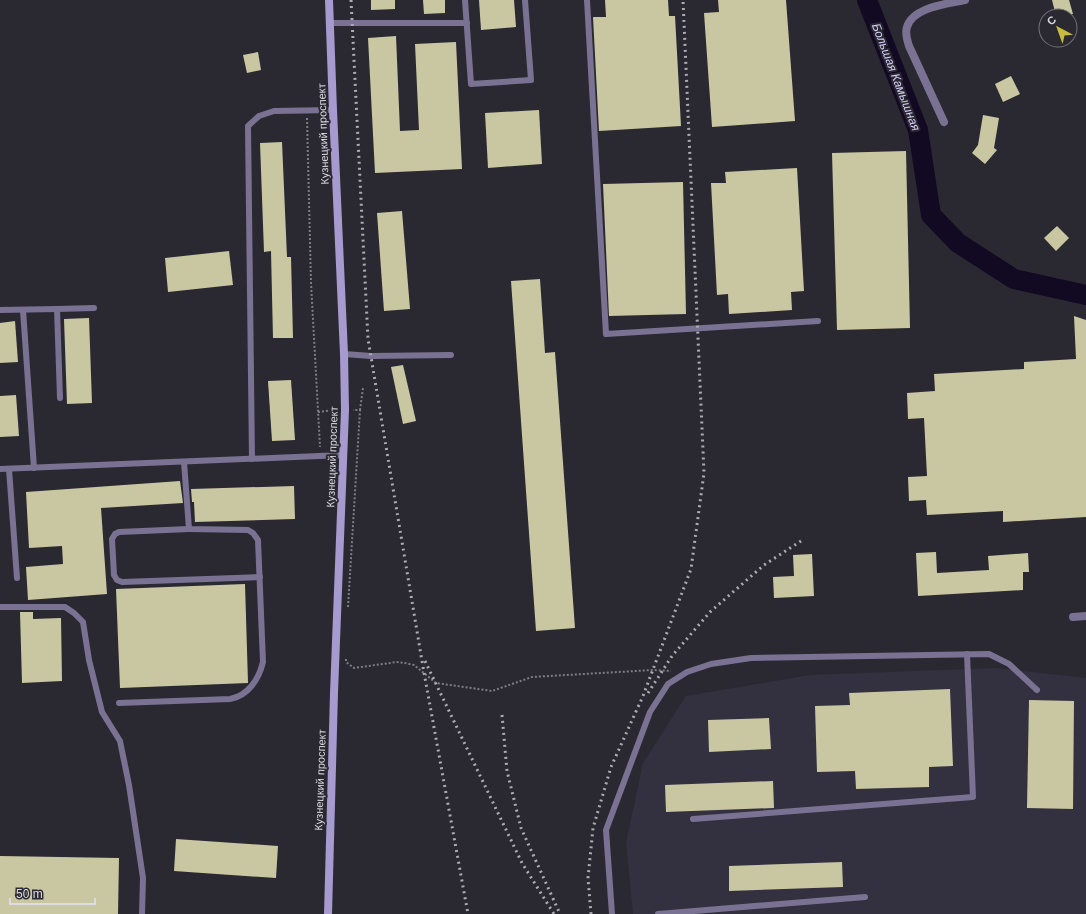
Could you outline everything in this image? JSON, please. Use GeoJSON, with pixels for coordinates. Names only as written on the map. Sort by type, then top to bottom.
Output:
{"type":"FeatureCollection","features":[{"type":"Feature","properties":{"kind":"street","name":"Кузнецкий проспект"},"geometry":{"type":"LineString","coordinates":[[328,914],[333,701],[345,410],[329,0]]}},
{"type":"Feature","properties":{"kind":"street"},"geometry":{"type":"LineString","coordinates":[[944,122],[909,46],[906,37],[907,28],[911,19],[925,9],[965,0]]}},
{"type":"Feature","properties":{"kind":"street"},"geometry":{"type":"LineString","coordinates":[[1073,617],[1086,616]]}},
{"type":"Feature","properties":{"kind":"lane"},"geometry":{"type":"LineString","coordinates":[[465,0],[471,84],[530,80],[525,0]]}},
{"type":"Feature","properties":{"kind":"lane"},"geometry":{"type":"LineString","coordinates":[[587,0],[606,334],[818,322]]}},
{"type":"Feature","properties":{"kind":"lane"},"geometry":{"type":"LineString","coordinates":[[330,23],[467,23]]}},
{"type":"Feature","properties":{"kind":"lane"},"geometry":{"type":"LineString","coordinates":[[252,459],[248,126],[259,116],[274,111],[333,110]]}},
{"type":"Feature","properties":{"kind":"lane"},"geometry":{"type":"LineString","coordinates":[[0,310],[57,310],[94,308]]}},
{"type":"Feature","properties":{"kind":"lane"},"geometry":{"type":"LineString","coordinates":[[23,310],[34,468]]}},
{"type":"Feature","properties":{"kind":"lane"},"geometry":{"type":"LineString","coordinates":[[57,310],[60,398]]}},
{"type":"Feature","properties":{"kind":"lane"},"geometry":{"type":"LineString","coordinates":[[344,354],[371,356],[451,355]]}},
{"type":"Feature","properties":{"kind":"lane"},"geometry":{"type":"LineString","coordinates":[[0,469],[343,455]]}},
{"type":"Feature","properties":{"kind":"lane"},"geometry":{"type":"LineString","coordinates":[[184,462],[189,529]]}},
{"type":"Feature","properties":{"kind":"lane"},"geometry":{"type":"LineString","coordinates":[[9,469],[17,578]]}},
{"type":"Feature","properties":{"kind":"lane"},"geometry":{"type":"LineString","coordinates":[[119,703],[238,698],[244,694],[257,679],[263,662],[260,576],[258,540],[253,533],[248,530],[189,529],[119,532],[115,534],[112,539],[114,575],[116,580],[122,582],[260,576]]}},
{"type":"Feature","properties":{"kind":"lane"},"geometry":{"type":"LineString","coordinates":[[0,607],[65,607],[83,622],[89,660],[102,712],[120,741],[129,785],[143,878],[142,914]]}},
{"type":"Feature","properties":{"kind":"lane"},"geometry":{"type":"LineString","coordinates":[[692,818],[973,797],[966,654]]}},
{"type":"Feature","properties":{"kind":"lane"},"geometry":{"type":"LineString","coordinates":[[612,914],[606,830],[650,712],[668,684],[687,672],[712,664],[751,658],[989,654],[1009,664],[1037,690]]}},
{"type":"Feature","properties":{"kind":"lane"},"geometry":{"type":"LineString","coordinates":[[658,914],[865,897]]}},
{"type":"Feature","properties":{"kind":"path"},"geometry":{"type":"LineString","coordinates":[[307,110],[311,284],[321,456]]}},
{"type":"Feature","properties":{"kind":"path"},"geometry":{"type":"LineString","coordinates":[[348,614],[360,410],[363,388]]}},
{"type":"Feature","properties":{"kind":"path"},"geometry":{"type":"LineString","coordinates":[[318,412],[360,410]]}},
{"type":"Feature","properties":{"kind":"path"},"geometry":{"type":"LineString","coordinates":[[345,653],[346,662],[354,668],[397,662],[405,663],[414,665],[436,683],[492,691],[532,677],[653,670],[687,672]]}},
{"type":"Feature","properties":{"kind":"shaded area"},"geometry":{"type":"Polygon","coordinates":[[[995,668],[1086,678],[1086,914],[633,914],[626,843],[643,763],[686,696],[810,675],[995,668]]]}},
{"type":"Feature","properties":{"kind":"building"},"geometry":{"type":"Polygon","coordinates":[[[371,0],[395,0],[395,9],[371,10],[371,0]]]}},
{"type":"Feature","properties":{"kind":"building"},"geometry":{"type":"Polygon","coordinates":[[[423,0],[445,0],[445,13],[424,14],[423,0]]]}},
{"type":"Feature","properties":{"kind":"building"},"geometry":{"type":"Polygon","coordinates":[[[479,0],[514,0],[516,27],[481,30],[479,0]]]}},
{"type":"Feature","properties":{"kind":"building"},"geometry":{"type":"Polygon","coordinates":[[[605,0],[668,0],[669,16],[675,16],[681,126],[599,131],[593,17],[606,17],[605,0]]]}},
{"type":"Feature","properties":{"kind":"building"},"geometry":{"type":"Polygon","coordinates":[[[718,0],[786,0],[795,121],[712,127],[704,13],[719,12],[718,0]]]}},
{"type":"Feature","properties":{"kind":"building"},"geometry":{"type":"Polygon","coordinates":[[[1052,0],[1069,0],[1071,8],[1054,8],[1052,0]]]}},
{"type":"Feature","properties":{"kind":"building"},"geometry":{"type":"Polygon","coordinates":[[[396,36],[400,131],[419,130],[415,44],[456,42],[462,169],[375,173],[368,38],[396,36]]]}},
{"type":"Feature","properties":{"kind":"building"},"geometry":{"type":"Polygon","coordinates":[[[258,52],[261,70],[247,73],[243,55],[258,52]]]}},
{"type":"Feature","properties":{"kind":"building"},"geometry":{"type":"Polygon","coordinates":[[[1011,76],[1020,94],[1003,102],[995,84],[1011,76]]]}},
{"type":"Feature","properties":{"kind":"building"},"geometry":{"type":"Polygon","coordinates":[[[539,110],[542,164],[488,168],[485,113],[539,110]]]}},
{"type":"Feature","properties":{"kind":"building"},"geometry":{"type":"Polygon","coordinates":[[[983,115],[999,118],[994,148],[997,150],[985,164],[972,153],[978,145],[983,115]]]}},
{"type":"Feature","properties":{"kind":"building"},"geometry":{"type":"Polygon","coordinates":[[[282,142],[287,257],[291,257],[293,338],[273,338],[271,251],[264,252],[260,143],[282,142]]]}},
{"type":"Feature","properties":{"kind":"building"},"geometry":{"type":"Polygon","coordinates":[[[906,151],[910,328],[837,330],[832,153],[906,151]]]}},
{"type":"Feature","properties":{"kind":"building"},"geometry":{"type":"Polygon","coordinates":[[[797,168],[804,291],[791,292],[792,310],[729,314],[728,294],[717,295],[711,183],[726,183],[725,172],[797,168]]]}},
{"type":"Feature","properties":{"kind":"building"},"geometry":{"type":"Polygon","coordinates":[[[683,182],[686,314],[609,316],[603,184],[683,182]]]}},
{"type":"Feature","properties":{"kind":"building"},"geometry":{"type":"Polygon","coordinates":[[[402,211],[410,309],[384,311],[377,213],[402,211]]]}},
{"type":"Feature","properties":{"kind":"building"},"geometry":{"type":"Polygon","coordinates":[[[1057,226],[1069,238],[1056,251],[1044,238],[1057,226]]]}},
{"type":"Feature","properties":{"kind":"building"},"geometry":{"type":"Polygon","coordinates":[[[229,251],[233,285],[168,292],[165,258],[229,251]]]}},
{"type":"Feature","properties":{"kind":"building"},"geometry":{"type":"Polygon","coordinates":[[[540,279],[545,353],[555,352],[575,628],[536,631],[511,281],[540,279]]]}},
{"type":"Feature","properties":{"kind":"building"},"geometry":{"type":"Polygon","coordinates":[[[1074,316],[1086,320],[1086,517],[1003,522],[1003,511],[927,515],[926,500],[909,501],[908,477],[927,476],[924,418],[908,419],[907,393],[935,391],[934,374],[1024,369],[1024,362],[1076,359],[1074,316]]]}},
{"type":"Feature","properties":{"kind":"building"},"geometry":{"type":"Polygon","coordinates":[[[89,318],[92,403],[67,404],[64,319],[89,318]]]}},
{"type":"Feature","properties":{"kind":"building"},"geometry":{"type":"Polygon","coordinates":[[[15,321],[18,362],[0,363],[0,323],[15,321]]]}},
{"type":"Feature","properties":{"kind":"building"},"geometry":{"type":"Polygon","coordinates":[[[403,365],[416,421],[403,424],[391,367],[403,365]]]}},
{"type":"Feature","properties":{"kind":"building"},"geometry":{"type":"Polygon","coordinates":[[[291,380],[295,440],[272,441],[268,381],[291,380]]]}},
{"type":"Feature","properties":{"kind":"building"},"geometry":{"type":"Polygon","coordinates":[[[16,395],[19,436],[0,437],[0,396],[16,395]]]}},
{"type":"Feature","properties":{"kind":"building"},"geometry":{"type":"Polygon","coordinates":[[[180,481],[183,503],[101,508],[107,594],[28,600],[26,567],[63,564],[62,546],[29,548],[26,492],[180,481]]]}},
{"type":"Feature","properties":{"kind":"building"},"geometry":{"type":"Polygon","coordinates":[[[294,486],[295,519],[195,522],[194,502],[192,502],[191,489],[294,486]]]}},
{"type":"Feature","properties":{"kind":"building"},"geometry":{"type":"Polygon","coordinates":[[[936,552],[937,573],[989,570],[988,556],[1028,553],[1029,572],[1023,572],[1023,590],[918,596],[916,553],[936,552]]]}},
{"type":"Feature","properties":{"kind":"building"},"geometry":{"type":"Polygon","coordinates":[[[812,554],[814,596],[774,598],[773,577],[794,576],[793,555],[812,554]]]}},
{"type":"Feature","properties":{"kind":"building"},"geometry":{"type":"Polygon","coordinates":[[[245,584],[248,683],[120,688],[116,589],[245,584]]]}},
{"type":"Feature","properties":{"kind":"building"},"geometry":{"type":"Polygon","coordinates":[[[20,612],[33,612],[33,619],[61,618],[62,681],[22,683],[20,612]]]}},
{"type":"Feature","properties":{"kind":"building"},"geometry":{"type":"Polygon","coordinates":[[[950,689],[953,766],[929,767],[929,787],[856,789],[855,771],[817,772],[815,706],[850,705],[849,693],[950,689]]]}},
{"type":"Feature","properties":{"kind":"building"},"geometry":{"type":"Polygon","coordinates":[[[1029,700],[1074,701],[1073,809],[1027,808],[1029,700]]]}},
{"type":"Feature","properties":{"kind":"building"},"geometry":{"type":"Polygon","coordinates":[[[769,718],[771,749],[709,752],[708,720],[769,718]]]}},
{"type":"Feature","properties":{"kind":"building"},"geometry":{"type":"Polygon","coordinates":[[[773,781],[774,808],[666,812],[665,785],[773,781]]]}},
{"type":"Feature","properties":{"kind":"building"},"geometry":{"type":"Polygon","coordinates":[[[176,839],[278,846],[276,878],[174,871],[176,839]]]}},
{"type":"Feature","properties":{"kind":"building"},"geometry":{"type":"Polygon","coordinates":[[[0,856],[119,858],[118,914],[0,914],[0,856]]]}},
{"type":"Feature","properties":{"kind":"building"},"geometry":{"type":"Polygon","coordinates":[[[842,862],[843,887],[729,891],[729,866],[842,862]]]}},
{"type":"Feature","properties":{"kind":"waterway","name":"Большая Камышная"},"geometry":{"type":"LineString","coordinates":[[867,0],[918,130],[931,215],[958,243],[1014,279],[1086,295]]}},
{"type":"Feature","properties":{"kind":"railway"},"geometry":{"type":"LineString","coordinates":[[351,0],[368,339],[423,667],[468,914]]}},
{"type":"Feature","properties":{"kind":"railway"},"geometry":{"type":"LineString","coordinates":[[591,914],[588,878],[593,828],[611,767],[643,696],[691,569],[704,473],[683,0]]}},
{"type":"Feature","properties":{"kind":"railway"},"geometry":{"type":"LineString","coordinates":[[648,693],[672,656],[710,612],[764,565],[801,541]]}},
{"type":"Feature","properties":{"kind":"railway"},"geometry":{"type":"LineString","coordinates":[[425,661],[522,863],[554,914]]}},
{"type":"Feature","properties":{"kind":"railway"},"geometry":{"type":"LineString","coordinates":[[502,715],[507,771],[521,828],[560,914]]}}]}
